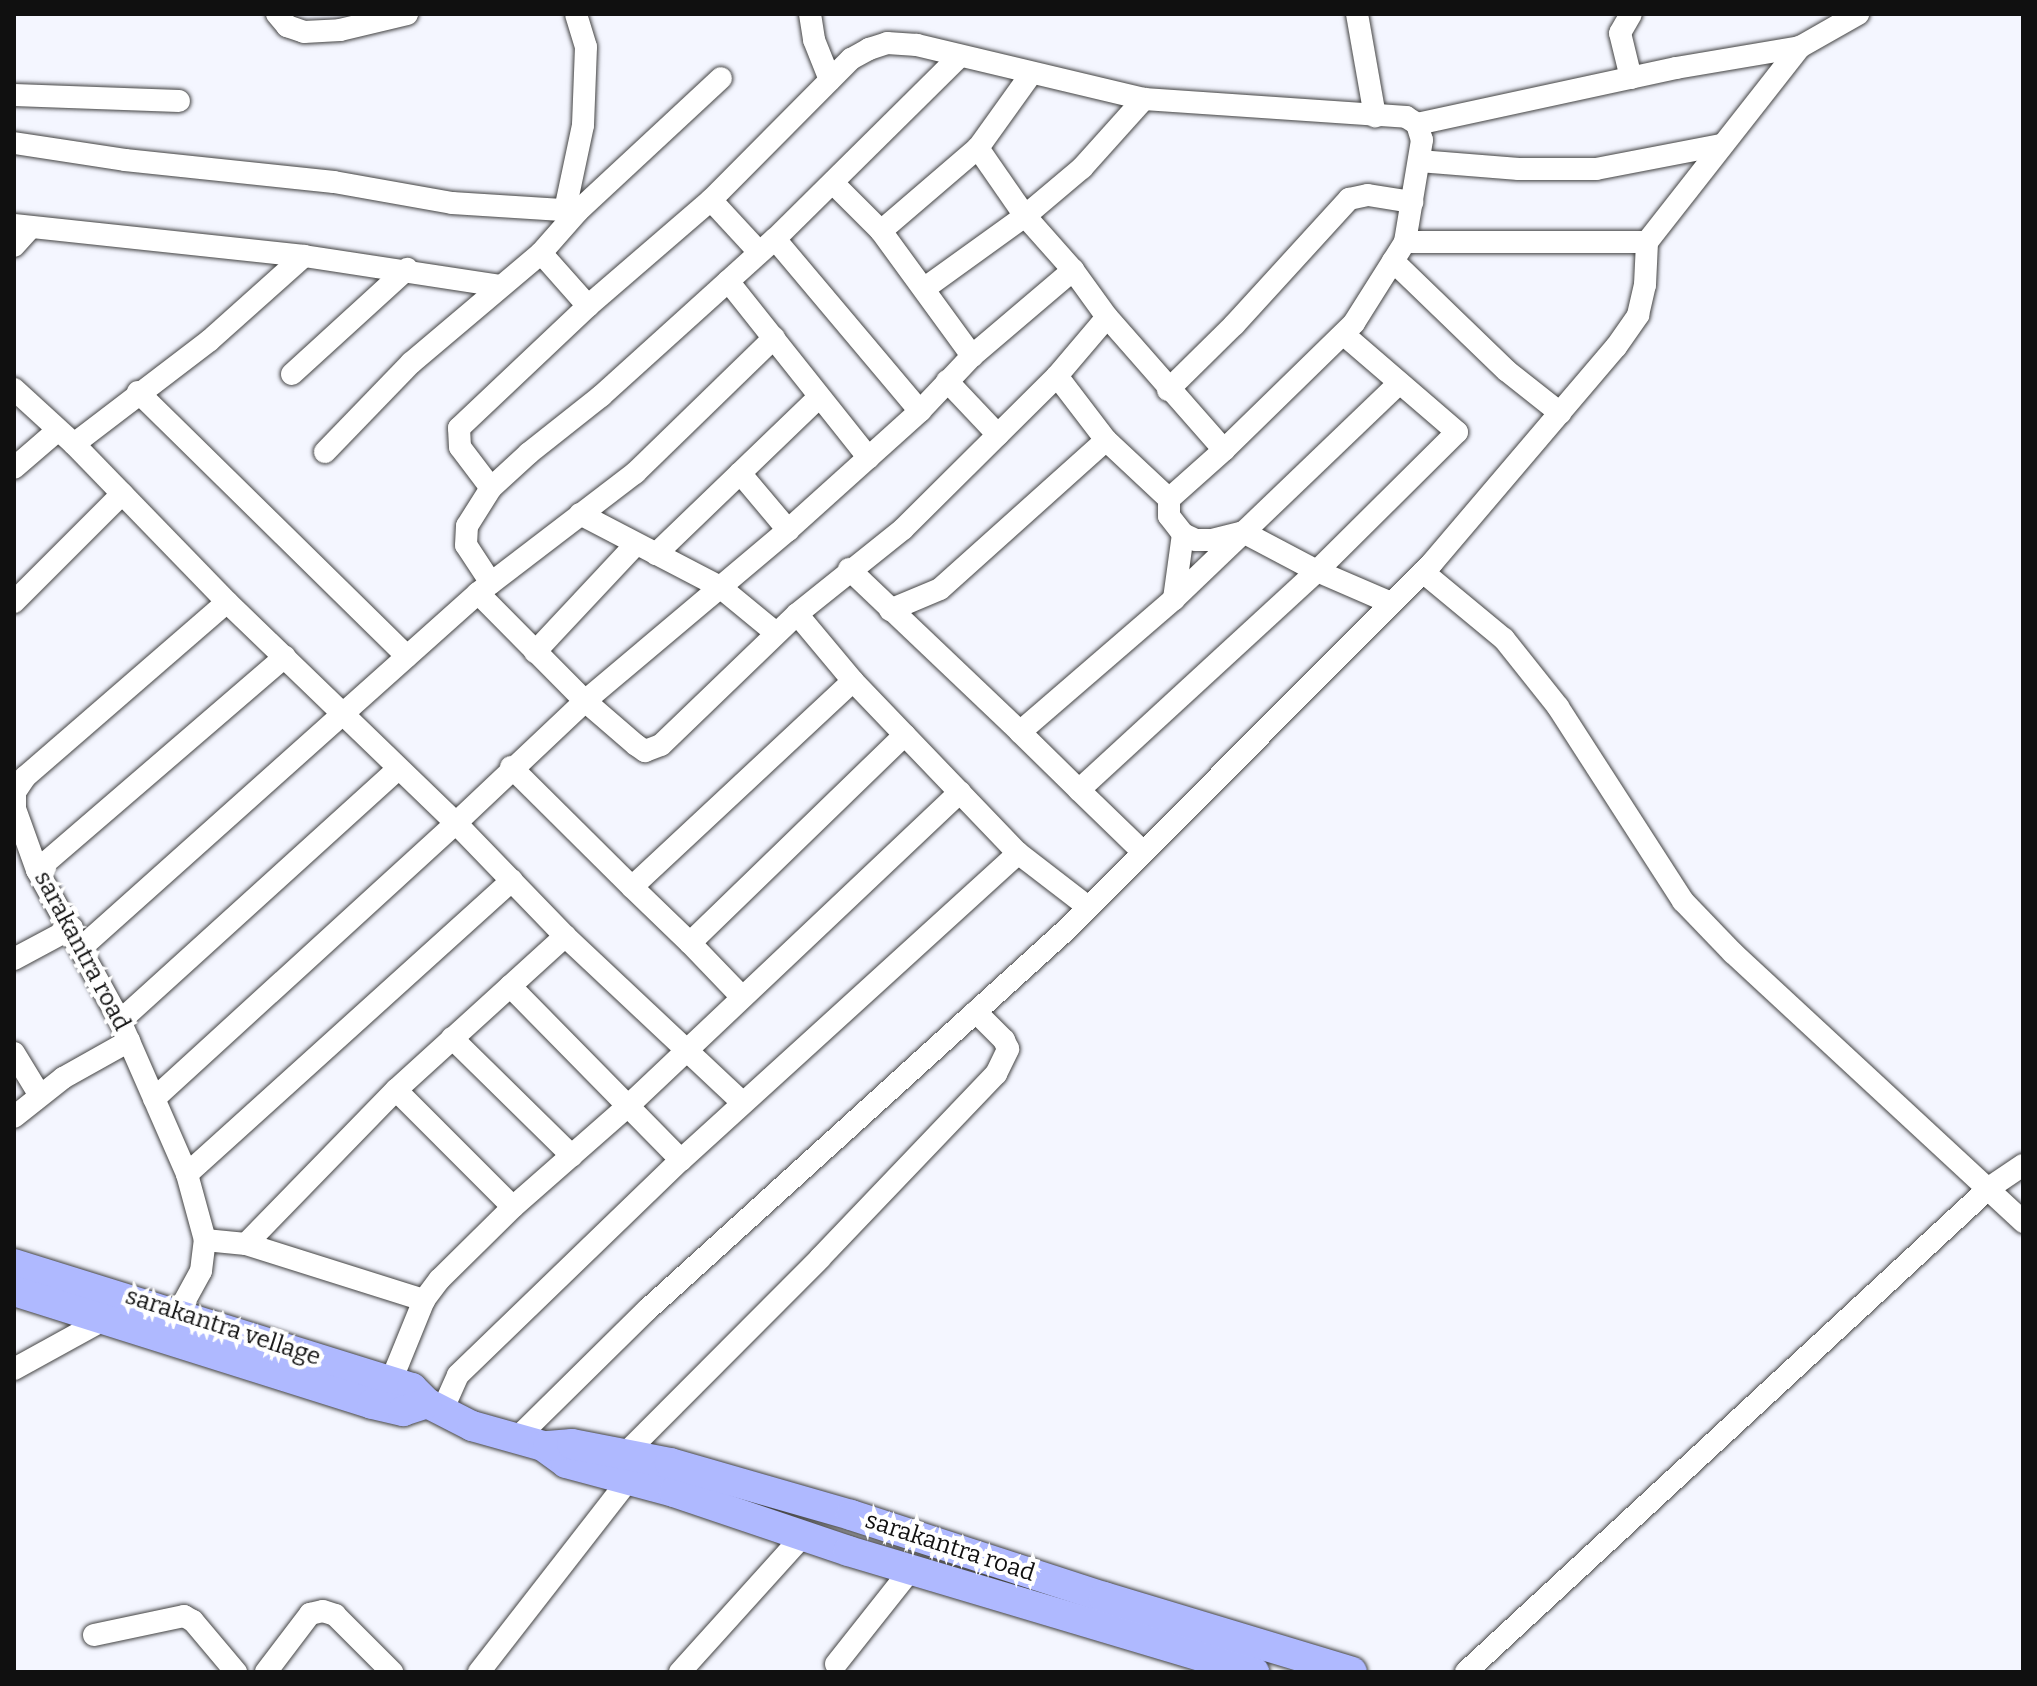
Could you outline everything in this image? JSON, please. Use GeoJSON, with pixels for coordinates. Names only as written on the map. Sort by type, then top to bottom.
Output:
{"type":"FeatureCollection","features":[{"type":"Feature","properties":{"kind":"street"},"geometry":{"type":"LineString","coordinates":[[277,14],[287,26],[304,32],[340,30],[407,14]]}},
{"type":"Feature","properties":{"kind":"street"},"geometry":{"type":"LineString","coordinates":[[571,211],[583,125],[586,47],[576,14]]}},
{"type":"Feature","properties":{"kind":"street"},"geometry":{"type":"LineString","coordinates":[[810,14],[814,40],[830,80]]}},
{"type":"Feature","properties":{"kind":"street"},"geometry":{"type":"LineString","coordinates":[[1357,14],[1375,116]]}},
{"type":"Feature","properties":{"kind":"street"},"geometry":{"type":"LineString","coordinates":[[1631,14],[1620,33],[1631,78]]}},
{"type":"Feature","properties":{"kind":"street"},"geometry":{"type":"LineString","coordinates":[[1417,124],[1631,78],[1800,47],[1858,14]]}},
{"type":"Feature","properties":{"kind":"street"},"geometry":{"type":"LineString","coordinates":[[491,488],[460,447],[459,428],[588,306],[711,200],[851,59],[887,43],[917,45],[1144,99],[1406,117],[1417,124],[1422,140],[1412,202],[1399,251],[1354,323],[1224,450],[1169,499]]}},
{"type":"Feature","properties":{"kind":"street"},"geometry":{"type":"LineString","coordinates":[[529,1442],[647,1310],[1088,907],[1423,572],[1616,347],[1638,315],[1645,285],[1647,242],[1800,47]]}},
{"type":"Feature","properties":{"kind":"street"},"geometry":{"type":"LineString","coordinates":[[960,56],[833,183],[728,281],[601,396],[529,453],[491,488],[467,526],[466,545],[485,588],[535,652],[585,701],[636,745],[645,751],[653,749],[797,614],[849,569],[903,529],[1057,376],[1107,317]]}},
{"type":"Feature","properties":{"kind":"street"},"geometry":{"type":"LineString","coordinates":[[881,231],[978,148],[1031,74]]}},
{"type":"Feature","properties":{"kind":"street"},"geometry":{"type":"LineString","coordinates":[[325,452],[411,363],[541,253],[571,211],[721,78]]}},
{"type":"Feature","properties":{"kind":"street"},"geometry":{"type":"LineString","coordinates":[[14,95],[179,101]]}},
{"type":"Feature","properties":{"kind":"street"},"geometry":{"type":"LineString","coordinates":[[925,288],[1025,216],[1082,168],[1144,99]]}},
{"type":"Feature","properties":{"kind":"street"},"geometry":{"type":"LineString","coordinates":[[14,143],[125,160],[334,182],[452,203],[571,211]]}},
{"type":"Feature","properties":{"kind":"street"},"geometry":{"type":"LineString","coordinates":[[1419,161],[1519,169],[1596,169],[1721,145]]}},
{"type":"Feature","properties":{"kind":"street"},"geometry":{"type":"LineString","coordinates":[[978,148],[1025,216],[1073,270],[1107,317],[1168,390],[1224,450]]}},
{"type":"Feature","properties":{"kind":"street"},"geometry":{"type":"LineString","coordinates":[[833,183],[881,231],[972,356]]}},
{"type":"Feature","properties":{"kind":"street"},"geometry":{"type":"LineString","coordinates":[[1168,390],[1234,325],[1349,199],[1368,195],[1412,202]]}},
{"type":"Feature","properties":{"kind":"street"},"geometry":{"type":"LineString","coordinates":[[711,200],[767,245],[920,411]]}},
{"type":"Feature","properties":{"kind":"street"},"geometry":{"type":"LineString","coordinates":[[14,246],[22,226],[304,256],[407,269],[500,286]]}},
{"type":"Feature","properties":{"kind":"street"},"geometry":{"type":"LineString","coordinates":[[1399,251],[1647,242]]}},
{"type":"Feature","properties":{"kind":"street"},"geometry":{"type":"LineString","coordinates":[[1399,251],[1507,371],[1560,413]]}},
{"type":"Feature","properties":{"kind":"street"},"geometry":{"type":"LineString","coordinates":[[541,253],[588,306]]}},
{"type":"Feature","properties":{"kind":"street"},"geometry":{"type":"LineString","coordinates":[[14,468],[138,392],[210,340],[304,256]]}},
{"type":"Feature","properties":{"kind":"street"},"geometry":{"type":"LineString","coordinates":[[292,374],[407,269]]}},
{"type":"Feature","properties":{"kind":"street"},"geometry":{"type":"LineString","coordinates":[[154,1099],[456,823],[511,767],[788,530],[920,411],[972,356],[1073,270]]}},
{"type":"Feature","properties":{"kind":"street"},"geometry":{"type":"LineString","coordinates":[[728,281],[869,458]]}},
{"type":"Feature","properties":{"kind":"street"},"geometry":{"type":"LineString","coordinates":[[1079,790],[1317,571],[1457,432],[1343,334]]}},
{"type":"Feature","properties":{"kind":"street"},"geometry":{"type":"LineString","coordinates":[[14,959],[77,938],[485,588],[635,473],[774,338]]}},
{"type":"Feature","properties":{"kind":"street"},"geometry":{"type":"LineString","coordinates":[[1057,376],[1106,440],[1169,499],[1169,516],[1183,534],[1196,540],[1212,540],[1243,532],[1317,571],[1391,603]]}},
{"type":"Feature","properties":{"kind":"street"},"geometry":{"type":"LineString","coordinates":[[947,381],[998,435]]}},
{"type":"Feature","properties":{"kind":"street"},"geometry":{"type":"LineString","coordinates":[[1020,732],[1174,599],[1399,383]]}},
{"type":"Feature","properties":{"kind":"street"},"geometry":{"type":"LineString","coordinates":[[14,389],[66,437],[227,602],[456,823],[565,936],[743,1103]]}},
{"type":"Feature","properties":{"kind":"street"},"geometry":{"type":"LineString","coordinates":[[138,392],[407,656]]}},
{"type":"Feature","properties":{"kind":"street"},"geometry":{"type":"LineString","coordinates":[[656,554],[819,397]]}},
{"type":"Feature","properties":{"kind":"street"},"geometry":{"type":"LineString","coordinates":[[890,610],[940,589],[1106,440]]}},
{"type":"Feature","properties":{"kind":"street"},"geometry":{"type":"LineString","coordinates":[[740,473],[788,530]]}},
{"type":"Feature","properties":{"kind":"street"},"geometry":{"type":"LineString","coordinates":[[14,602],[122,494]]}},
{"type":"Feature","properties":{"kind":"street"},"geometry":{"type":"LineString","coordinates":[[580,514],[720,587],[776,633]]}},
{"type":"Feature","properties":{"kind":"street"},"geometry":{"type":"LineString","coordinates":[[1174,599],[1183,534]]}},
{"type":"Feature","properties":{"kind":"street"},"geometry":{"type":"LineString","coordinates":[[535,652],[635,545]]}},
{"type":"Feature","properties":{"kind":"street"},"geometry":{"type":"LineString","coordinates":[[849,569],[1143,852]]}},
{"type":"Feature","properties":{"kind":"street"},"geometry":{"type":"LineString","coordinates":[[1423,572],[1504,639],[1558,707],[1683,901],[1733,953],[2023,1222]]}},
{"type":"Feature","properties":{"kind":"street","name":"sarakantra road"},"geometry":{"type":"LineString","coordinates":[[178,1313],[201,1271],[205,1240],[187,1174],[124,1031],[77,938],[27,861],[15,809],[15,792],[25,777],[227,602]]}},
{"type":"Feature","properties":{"kind":"street"},"geometry":{"type":"LineString","coordinates":[[797,614],[853,681],[1018,853],[1088,907]]}},
{"type":"Feature","properties":{"kind":"street"},"geometry":{"type":"LineString","coordinates":[[27,861],[285,657]]}},
{"type":"Feature","properties":{"kind":"street"},"geometry":{"type":"LineString","coordinates":[[632,887],[853,681]]}},
{"type":"Feature","properties":{"kind":"street"},"geometry":{"type":"LineString","coordinates":[[690,943],[905,735]]}},
{"type":"Feature","properties":{"kind":"street"},"geometry":{"type":"LineString","coordinates":[[511,767],[741,996]]}},
{"type":"Feature","properties":{"kind":"street"},"geometry":{"type":"LineString","coordinates":[[14,1117],[39,1094],[124,1031],[398,769]]}},
{"type":"Feature","properties":{"kind":"street"},"geometry":{"type":"LineString","coordinates":[[960,792],[628,1106],[513,1207],[440,1279],[424,1300],[381,1392],[403,1411],[435,1407],[458,1375],[681,1160],[1018,853]]}},
{"type":"Feature","properties":{"kind":"street"},"geometry":{"type":"LineString","coordinates":[[187,1174],[512,880]]}},
{"type":"Feature","properties":{"kind":"street"},"geometry":{"type":"LineString","coordinates":[[246,1244],[396,1090],[565,936]]}},
{"type":"Feature","properties":{"kind":"street"},"geometry":{"type":"LineString","coordinates":[[510,986],[681,1160]]}},
{"type":"Feature","properties":{"kind":"street"},"geometry":{"type":"LineString","coordinates":[[479,1672],[627,1467],[996,1074],[1008,1049],[1004,1040],[976,1012]]}},
{"type":"Feature","properties":{"kind":"street"},"geometry":{"type":"LineString","coordinates":[[452,1038],[572,1156]]}},
{"type":"Feature","properties":{"kind":"street"},"geometry":{"type":"LineString","coordinates":[[14,1053],[39,1094]]}},
{"type":"Feature","properties":{"kind":"street"},"geometry":{"type":"LineString","coordinates":[[396,1090],[513,1207]]}},
{"type":"Feature","properties":{"kind":"street"},"geometry":{"type":"LineString","coordinates":[[1466,1672],[1989,1188],[2023,1165]]}},
{"type":"Feature","properties":{"kind":"street"},"geometry":{"type":"LineString","coordinates":[[205,1240],[246,1244],[424,1300]]}},
{"type":"Feature","properties":{"kind":"street","name":"sarakantra vellage"},"geometry":{"type":"LineString","coordinates":[[14,1264],[178,1313],[381,1392]]}},
{"type":"Feature","properties":{"kind":"street","name":"sarakantra vellage"},"geometry":{"type":"LineString","coordinates":[[14,1291],[105,1319],[381,1392]]}},
{"type":"Feature","properties":{"kind":"street"},"geometry":{"type":"LineString","coordinates":[[14,1369],[105,1319]]}},
{"type":"Feature","properties":{"kind":"street","name":"sarakantra road"},"geometry":{"type":"LineString","coordinates":[[435,1407],[472,1426],[529,1442],[572,1444],[803,1536],[1254,1672]]}},
{"type":"Feature","properties":{"kind":"street","name":"sarakantra road"},"geometry":{"type":"LineString","coordinates":[[627,1467],[670,1463],[851,1515],[1352,1672]]}},
{"type":"Feature","properties":{"kind":"street"},"geometry":{"type":"LineString","coordinates":[[680,1672],[803,1536]]}},
{"type":"Feature","properties":{"kind":"street"},"geometry":{"type":"LineString","coordinates":[[841,1669],[912,1568]]}},
{"type":"Feature","properties":{"kind":"street"},"geometry":{"type":"LineString","coordinates":[[266,1672],[310,1614],[323,1611],[335,1615],[392,1672]]}},
{"type":"Feature","properties":{"kind":"street"},"geometry":{"type":"LineString","coordinates":[[94,1635],[184,1616],[193,1621],[236,1672]]}}]}
